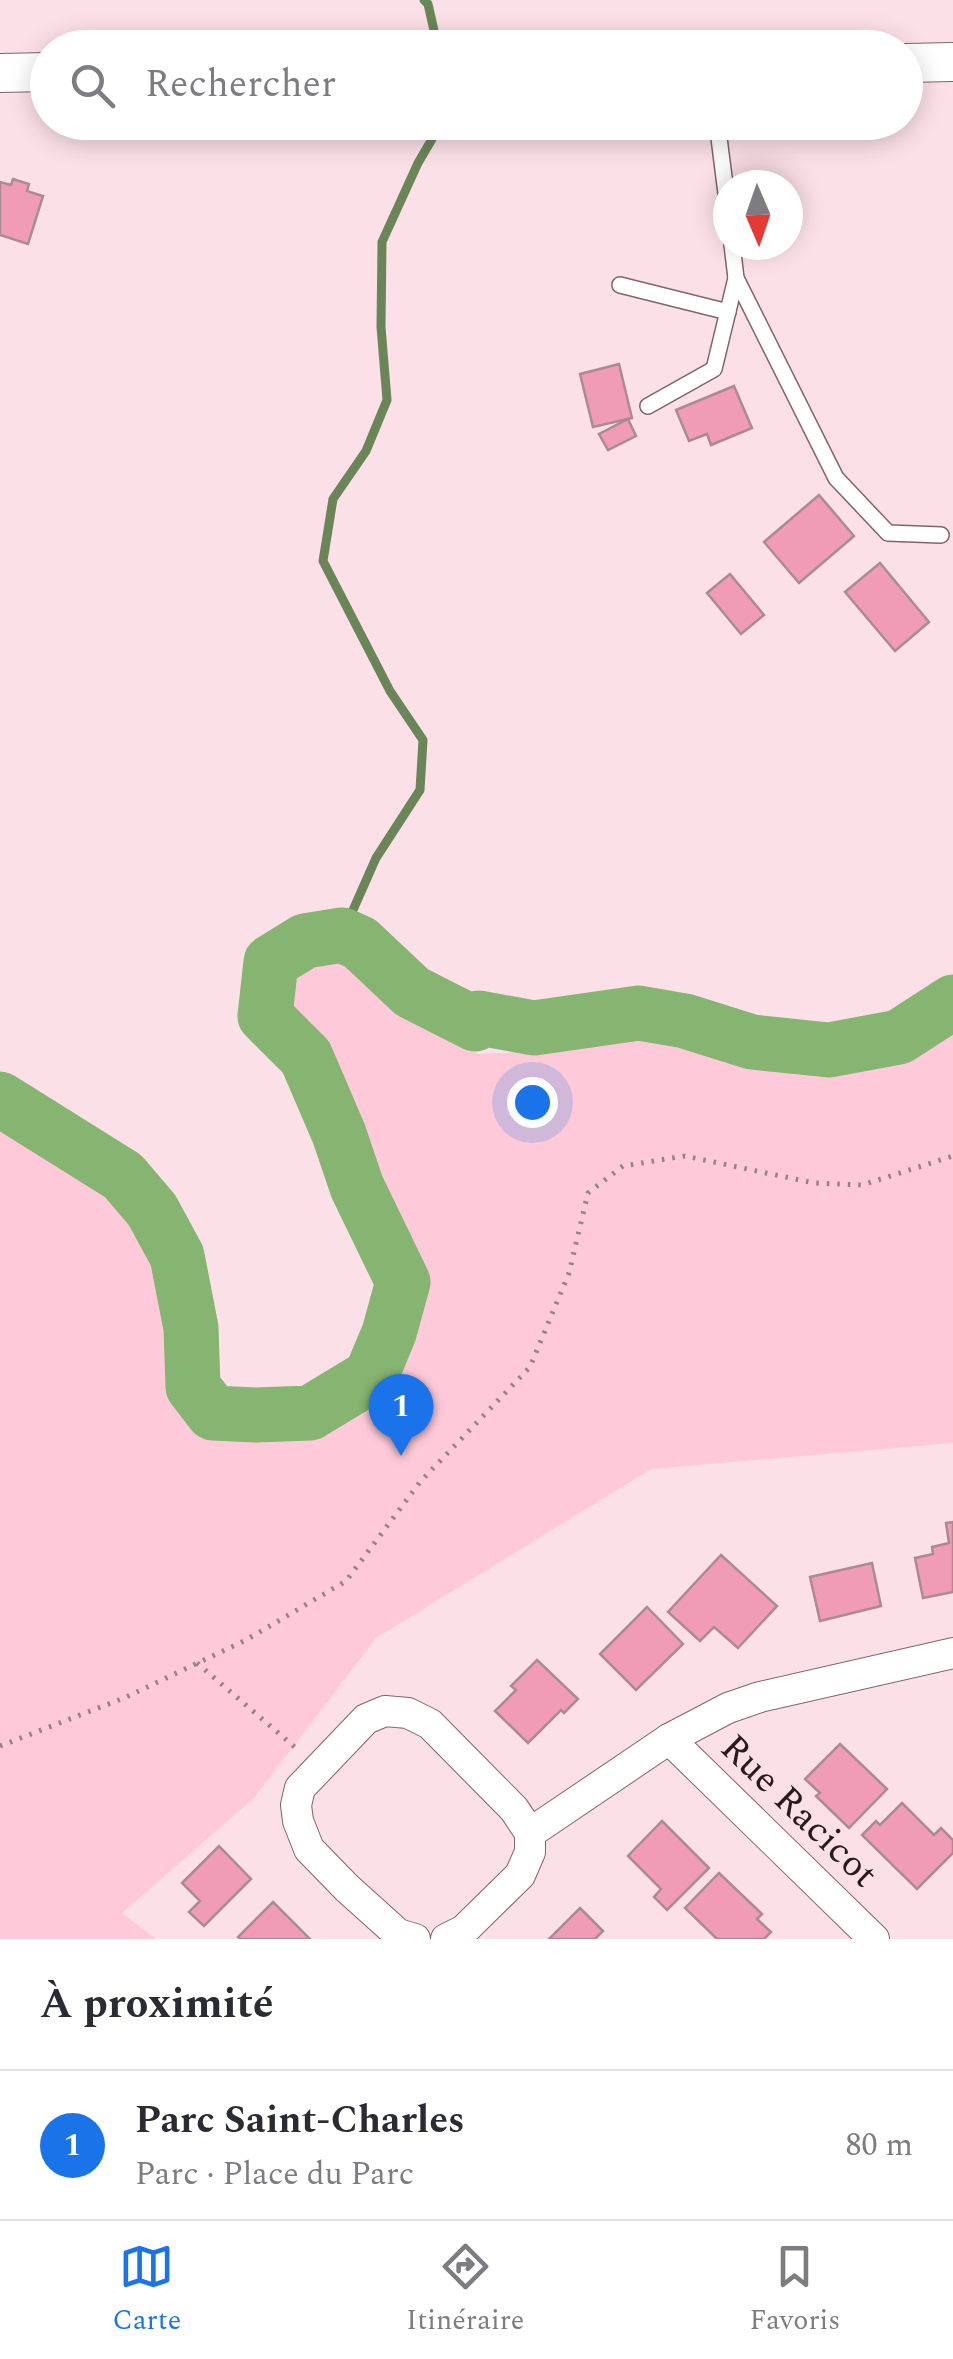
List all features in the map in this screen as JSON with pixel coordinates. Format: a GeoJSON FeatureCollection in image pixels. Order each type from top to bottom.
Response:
{"type":"FeatureCollection","features":[{"type":"Feature","properties":{"kind":"street"},"geometry":{"type":"LineString","coordinates":[[923,62],[953,62]]}},
{"type":"Feature","properties":{"kind":"street"},"geometry":{"type":"LineString","coordinates":[[0,73],[30,72]]}},
{"type":"Feature","properties":{"kind":"street"},"geometry":{"type":"LineString","coordinates":[[530,1833],[669,1738],[728,1708],[760,1697],[953,1653]]}},
{"type":"Feature","properties":{"kind":"street"},"geometry":{"type":"LineString","coordinates":[[415,1939],[398,1934],[346,1888],[309,1849],[298,1821],[300,1788],[366,1719],[385,1711],[408,1713],[430,1724],[514,1809],[530,1833],[530,1852],[520,1875],[464,1930],[446,1939]]}},
{"type":"Feature","properties":{"kind":"street","name":"Rue Racicot"},"geometry":{"type":"LineString","coordinates":[[669,1738],[874,1939]]}},
{"type":"Feature","properties":{"kind":"lane"},"geometry":{"type":"LineString","coordinates":[[720,140],[723,170]]}},
{"type":"Feature","properties":{"kind":"lane"},"geometry":{"type":"LineString","coordinates":[[734,260],[736,278],[836,478],[888,533],[942,535]]}},
{"type":"Feature","properties":{"kind":"lane"},"geometry":{"type":"LineString","coordinates":[[648,406],[714,370],[736,278]]}},
{"type":"Feature","properties":{"kind":"lane"},"geometry":{"type":"LineString","coordinates":[[620,285],[728,312]]}},
{"type":"Feature","properties":{"kind":"path"},"geometry":{"type":"LineString","coordinates":[[0,1746],[124,1698],[246,1640],[346,1580],[420,1482],[530,1366],[569,1273],[588,1193],[623,1166],[685,1156],[814,1183],[862,1185],[953,1156]]}},
{"type":"Feature","properties":{"kind":"path"},"geometry":{"type":"LineString","coordinates":[[196,1663],[318,1767]]}},
{"type":"Feature","properties":{"kind":"shaded area"},"geometry":{"type":"Polygon","coordinates":[[[332,950],[349,957],[379,992],[423,1026],[479,1054],[632,1038],[814,1069],[870,1062],[928,1043],[953,1030],[953,1443],[651,1469],[376,1638],[254,1798],[122,1913],[156,1939],[0,1939],[0,1099],[123,1176],[152,1210],[177,1256],[191,1328],[193,1387],[213,1413],[310,1413],[371,1376],[389,1333],[403,1282],[357,1187],[306,1057],[265,1016],[284,969],[308,956],[332,950]]]}},
{"type":"Feature","properties":{"kind":"building"},"geometry":{"type":"Polygon","coordinates":[[[13,179],[29,184],[27,191],[43,196],[28,244],[0,235],[0,182],[11,185],[13,179]]]}},
{"type":"Feature","properties":{"kind":"building"},"geometry":{"type":"Polygon","coordinates":[[[619,364],[632,418],[593,427],[580,374],[619,364]]]}},
{"type":"Feature","properties":{"kind":"building"},"geometry":{"type":"Polygon","coordinates":[[[734,386],[752,428],[711,445],[707,434],[689,441],[676,410],[734,386]]]}},
{"type":"Feature","properties":{"kind":"building"},"geometry":{"type":"Polygon","coordinates":[[[628,419],[636,436],[608,450],[599,434],[628,419]]]}},
{"type":"Feature","properties":{"kind":"building"},"geometry":{"type":"Polygon","coordinates":[[[819,495],[854,536],[799,583],[764,542],[819,495]]]}},
{"type":"Feature","properties":{"kind":"building"},"geometry":{"type":"Polygon","coordinates":[[[880,563],[929,622],[895,651],[845,592],[880,563]]]}},
{"type":"Feature","properties":{"kind":"building"},"geometry":{"type":"Polygon","coordinates":[[[730,574],[764,615],[741,634],[707,593],[730,574]]]}},
{"type":"Feature","properties":{"kind":"building"},"geometry":{"type":"Polygon","coordinates":[[[953,1522],[953,1592],[923,1598],[915,1558],[933,1554],[932,1547],[949,1543],[946,1523],[953,1522]]]}},
{"type":"Feature","properties":{"kind":"building"},"geometry":{"type":"Polygon","coordinates":[[[721,1555],[777,1606],[738,1648],[714,1627],[700,1641],[668,1612],[721,1555]]]}},
{"type":"Feature","properties":{"kind":"building"},"geometry":{"type":"Polygon","coordinates":[[[872,1563],[881,1606],[820,1621],[810,1577],[872,1563]]]}},
{"type":"Feature","properties":{"kind":"building"},"geometry":{"type":"Polygon","coordinates":[[[647,1607],[683,1644],[636,1690],[600,1654],[647,1607]]]}},
{"type":"Feature","properties":{"kind":"building"},"geometry":{"type":"Polygon","coordinates":[[[537,1660],[578,1699],[528,1743],[495,1711],[516,1690],[511,1686],[537,1660]]]}},
{"type":"Feature","properties":{"kind":"building"},"geometry":{"type":"Polygon","coordinates":[[[840,1744],[887,1789],[849,1828],[816,1796],[820,1793],[805,1779],[840,1744]]]}},
{"type":"Feature","properties":{"kind":"building"},"geometry":{"type":"Polygon","coordinates":[[[902,1803],[934,1835],[941,1828],[953,1840],[953,1853],[917,1889],[862,1835],[876,1821],[880,1825],[902,1803]]]}},
{"type":"Feature","properties":{"kind":"building"},"geometry":{"type":"Polygon","coordinates":[[[662,1821],[709,1868],[667,1910],[654,1897],[661,1889],[628,1856],[662,1821]]]}},
{"type":"Feature","properties":{"kind":"building"},"geometry":{"type":"Polygon","coordinates":[[[219,1846],[251,1879],[204,1926],[189,1912],[200,1901],[182,1883],[219,1846]]]}},
{"type":"Feature","properties":{"kind":"building"},"geometry":{"type":"Polygon","coordinates":[[[719,1873],[762,1914],[757,1919],[771,1932],[764,1939],[717,1939],[685,1908],[719,1873]]]}},
{"type":"Feature","properties":{"kind":"building"},"geometry":{"type":"Polygon","coordinates":[[[273,1902],[310,1939],[238,1937],[273,1902]]]}},
{"type":"Feature","properties":{"kind":"building"},"geometry":{"type":"Polygon","coordinates":[[[580,1908],[603,1931],[595,1939],[549,1939],[580,1908]]]}},
{"type":"Feature","properties":{"kind":"waterway"},"geometry":{"type":"LineString","coordinates":[[424,0],[434,30]]}},
{"type":"Feature","properties":{"kind":"waterway"},"geometry":{"type":"LineString","coordinates":[[342,935],[376,858],[420,790],[423,740],[390,691],[323,561],[333,499],[366,451],[387,400],[381,327],[382,242],[431,140]]}},
{"type":"Feature","properties":{"kind":"waterway"},"geometry":{"type":"LineString","coordinates":[[0,1099],[123,1176],[152,1210],[177,1256],[191,1328],[193,1387],[213,1413],[310,1413],[371,1376],[389,1333],[403,1282],[357,1187],[306,1057],[265,1016],[271,962],[305,941],[342,935],[360,943],[412,992],[475,1024],[479,1018],[534,1028],[639,1013],[685,1021],[752,1042],[829,1050],[899,1037],[953,1002]]}},
{"type":"Feature","properties":{"kind":"place","name":"Parc Saint-Charles"},"geometry":{"type":"Point","coordinates":[401,1456]}}]}
